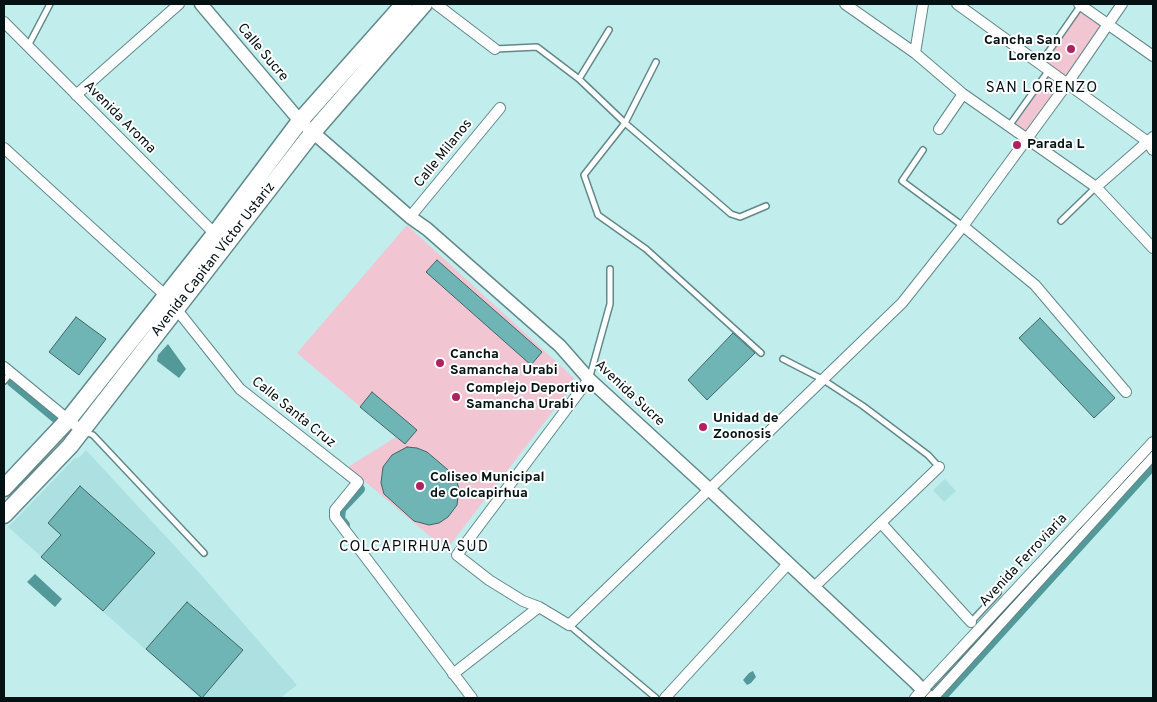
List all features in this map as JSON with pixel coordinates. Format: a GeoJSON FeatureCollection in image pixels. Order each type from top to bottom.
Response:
{"type":"FeatureCollection","features":[{"type":"Feature","properties":{"kind":"main road","name":"Avenida Capitan Víctor Ustariz"},"geometry":{"type":"LineString","coordinates":[[4,515],[82,431],[172,302],[214,234],[300,121],[404,4]]}},
{"type":"Feature","properties":{"kind":"main road","name":"Avenida Capitan Víctor Ustariz"},"geometry":{"type":"LineString","coordinates":[[4,488],[68,420],[172,302],[313,132],[424,4]]}},
{"type":"Feature","properties":{"kind":"street"},"geometry":{"type":"LineString","coordinates":[[76,95],[179,4]]}},
{"type":"Feature","properties":{"kind":"street","name":"Calle Sucre"},"geometry":{"type":"LineString","coordinates":[[201,4],[300,121]]}},
{"type":"Feature","properties":{"kind":"street"},"geometry":{"type":"LineString","coordinates":[[436,4],[495,49]]}},
{"type":"Feature","properties":{"kind":"street"},"geometry":{"type":"LineString","coordinates":[[845,4],[915,53],[964,94],[1096,187],[1153,248]]}},
{"type":"Feature","properties":{"kind":"street"},"geometry":{"type":"LineString","coordinates":[[915,53],[923,4]]}},
{"type":"Feature","properties":{"kind":"street"},"geometry":{"type":"LineString","coordinates":[[957,4],[1151,143],[1096,187]]}},
{"type":"Feature","properties":{"kind":"street"},"geometry":{"type":"LineString","coordinates":[[1080,4],[1153,56]]}},
{"type":"Feature","properties":{"kind":"street"},"geometry":{"type":"LineString","coordinates":[[589,379],[458,555],[489,580],[568,625],[902,303],[963,226],[1067,84],[1122,4]]}},
{"type":"Feature","properties":{"kind":"street","name":"Avenida Aroma"},"geometry":{"type":"LineString","coordinates":[[4,22],[214,234]]}},
{"type":"Feature","properties":{"kind":"street"},"geometry":{"type":"LineString","coordinates":[[939,128],[964,94]]}},
{"type":"Feature","properties":{"kind":"street","name":"Calle Milanos"},"geometry":{"type":"LineString","coordinates":[[410,217],[500,108]]}},
{"type":"Feature","properties":{"kind":"street","name":"Avenida Sucre"},"geometry":{"type":"LineString","coordinates":[[300,121],[560,346],[589,379],[710,490],[925,696]]}},
{"type":"Feature","properties":{"kind":"street","name":"Calle Santa Cruz"},"geometry":{"type":"LineString","coordinates":[[4,148],[172,302],[240,389],[358,482],[335,510],[335,517],[472,698]]}},
{"type":"Feature","properties":{"kind":"street"},"geometry":{"type":"LineString","coordinates":[[963,226],[1035,285],[1126,392]]}},
{"type":"Feature","properties":{"kind":"street"},"geometry":{"type":"LineString","coordinates":[[6,373],[82,431]]}},
{"type":"Feature","properties":{"kind":"street","name":"Avenida Ferroviaria"},"geometry":{"type":"LineString","coordinates":[[925,696],[1153,442]]}},
{"type":"Feature","properties":{"kind":"street","name":"Avenida Ferroviaria"},"geometry":{"type":"LineString","coordinates":[[925,696],[1153,455]]}},
{"type":"Feature","properties":{"kind":"street"},"geometry":{"type":"LineString","coordinates":[[813,588],[939,467]]}},
{"type":"Feature","properties":{"kind":"street"},"geometry":{"type":"LineString","coordinates":[[881,523],[971,622]]}},
{"type":"Feature","properties":{"kind":"street"},"geometry":{"type":"LineString","coordinates":[[666,698],[788,564]]}},
{"type":"Feature","properties":{"kind":"street"},"geometry":{"type":"LineString","coordinates":[[453,674],[539,607]]}},
{"type":"Feature","properties":{"kind":"lane"},"geometry":{"type":"LineString","coordinates":[[28,46],[50,4]]}},
{"type":"Feature","properties":{"kind":"lane"},"geometry":{"type":"LineString","coordinates":[[1009,126],[1080,4]]}},
{"type":"Feature","properties":{"kind":"lane"},"geometry":{"type":"LineString","coordinates":[[579,79],[609,30]]}},
{"type":"Feature","properties":{"kind":"lane"},"geometry":{"type":"LineString","coordinates":[[495,49],[537,47],[579,79],[625,123],[730,214],[740,217],[766,206]]}},
{"type":"Feature","properties":{"kind":"lane"},"geometry":{"type":"LineString","coordinates":[[656,62],[625,123],[584,175],[598,214],[646,249],[761,353]]}},
{"type":"Feature","properties":{"kind":"lane"},"geometry":{"type":"LineString","coordinates":[[923,150],[902,181],[963,226]]}},
{"type":"Feature","properties":{"kind":"lane"},"geometry":{"type":"LineString","coordinates":[[1061,221],[1096,187]]}},
{"type":"Feature","properties":{"kind":"lane"},"geometry":{"type":"LineString","coordinates":[[589,379],[610,304],[610,270]]}},
{"type":"Feature","properties":{"kind":"lane"},"geometry":{"type":"LineString","coordinates":[[782,359],[822,379],[863,406],[928,455],[939,467]]}},
{"type":"Feature","properties":{"kind":"lane"},"geometry":{"type":"LineString","coordinates":[[82,431],[93,435],[204,553]]}},
{"type":"Feature","properties":{"kind":"lane"},"geometry":{"type":"LineString","coordinates":[[971,622],[998,593]]}},
{"type":"Feature","properties":{"kind":"lane"},"geometry":{"type":"LineString","coordinates":[[568,625],[656,698]]}},
{"type":"Feature","properties":{"kind":"shaded area"},"geometry":{"type":"Polygon","coordinates":[[[1080,9],[1104,26],[1067,78],[1043,61],[1080,9]]]}},
{"type":"Feature","properties":{"kind":"shaded area"},"geometry":{"type":"Polygon","coordinates":[[[1048,74],[1061,84],[1025,135],[1011,125],[1048,74]]]}},
{"type":"Feature","properties":{"kind":"shaded area","name":"Complejo Deportivo Samancha Urabi"},"geometry":{"type":"Polygon","coordinates":[[[407,225],[574,378],[571,388],[446,550],[348,467],[396,437],[297,353],[407,225]]]}},
{"type":"Feature","properties":{"kind":"shaded area"},"geometry":{"type":"Polygon","coordinates":[[[168,344],[186,369],[179,378],[157,361],[158,355],[168,344]]]}},
{"type":"Feature","properties":{"kind":"shaded area"},"geometry":{"type":"Polygon","coordinates":[[[86,450],[195,568],[297,685],[280,698],[200,698],[8,527],[74,459],[80,457],[86,450]]]}},
{"type":"Feature","properties":{"kind":"shaded area"},"geometry":{"type":"Polygon","coordinates":[[[945,479],[956,491],[944,502],[933,490],[945,479]]]}},
{"type":"Feature","properties":{"kind":"shaded area"},"geometry":{"type":"Polygon","coordinates":[[[35,574],[62,599],[55,607],[27,582],[35,574]]]}},
{"type":"Feature","properties":{"kind":"shaded area"},"geometry":{"type":"Polygon","coordinates":[[[753,671],[756,677],[747,685],[743,680],[753,671]]]}},
{"type":"Feature","properties":{"kind":"building"},"geometry":{"type":"Polygon","coordinates":[[[437,260],[542,352],[531,365],[426,272],[437,260]]]}},
{"type":"Feature","properties":{"kind":"building"},"geometry":{"type":"Polygon","coordinates":[[[76,317],[106,339],[79,375],[49,352],[76,317]]]}},
{"type":"Feature","properties":{"kind":"building"},"geometry":{"type":"Polygon","coordinates":[[[1040,318],[1115,398],[1094,418],[1019,338],[1040,318]]]}},
{"type":"Feature","properties":{"kind":"building"},"geometry":{"type":"Polygon","coordinates":[[[733,333],[755,353],[707,400],[688,380],[733,333]]]}},
{"type":"Feature","properties":{"kind":"building"},"geometry":{"type":"Polygon","coordinates":[[[372,392],[417,430],[405,444],[360,407],[372,392]]]}},
{"type":"Feature","properties":{"kind":"building","name":"Coliseo Municipal de Colcapirhua"},"geometry":{"type":"Polygon","coordinates":[[[407,447],[427,452],[454,475],[456,479],[459,489],[457,505],[448,517],[439,523],[429,525],[414,521],[384,494],[381,483],[383,467],[392,455],[407,447]]]}},
{"type":"Feature","properties":{"kind":"building"},"geometry":{"type":"Polygon","coordinates":[[[80,486],[155,553],[103,611],[41,557],[61,535],[48,523],[80,486]]]}},
{"type":"Feature","properties":{"kind":"building"},"geometry":{"type":"Polygon","coordinates":[[[187,602],[243,650],[202,698],[146,649],[187,602]]]}},
{"type":"Feature","properties":{"kind":"waterway"},"geometry":{"type":"LineString","coordinates":[[12,382],[58,420]]}},
{"type":"Feature","properties":{"kind":"waterway"},"geometry":{"type":"LineString","coordinates":[[941,698],[1153,465]]}},
{"type":"Feature","properties":{"kind":"waterway"},"geometry":{"type":"LineString","coordinates":[[345,525],[340,519],[341,509],[360,489]]}},
{"type":"Feature","properties":{"kind":"tram line"},"geometry":{"type":"LineString","coordinates":[[924,698],[1153,450]]}},
{"type":"Feature","properties":{"kind":"place","name":"Cancha San Lorenzo"},"geometry":{"type":"Point","coordinates":[1071,49]}},
{"type":"Feature","properties":{"kind":"place","name":"Parada L"},"geometry":{"type":"Point","coordinates":[1017,145]}},
{"type":"Feature","properties":{"kind":"place","name":"Cancha Samancha Urabi"},"geometry":{"type":"Point","coordinates":[440,363]}},
{"type":"Feature","properties":{"kind":"place","name":"Complejo Deportivo Samancha Urabi"},"geometry":{"type":"Point","coordinates":[456,397]}},
{"type":"Feature","properties":{"kind":"place","name":"Unidad de Zoonosis"},"geometry":{"type":"Point","coordinates":[703,427]}},
{"type":"Feature","properties":{"kind":"place","name":"Coliseo Municipal de Colcapirhua"},"geometry":{"type":"Point","coordinates":[420,486]}},
{"type":"Feature","properties":{"kind":"district","name":"SAN LORENZO"},"geometry":{"type":"Point","coordinates":[1042,89]}},
{"type":"Feature","properties":{"kind":"district","name":"COLCAPIRHUA SUD"},"geometry":{"type":"Point","coordinates":[414,548]}}]}
